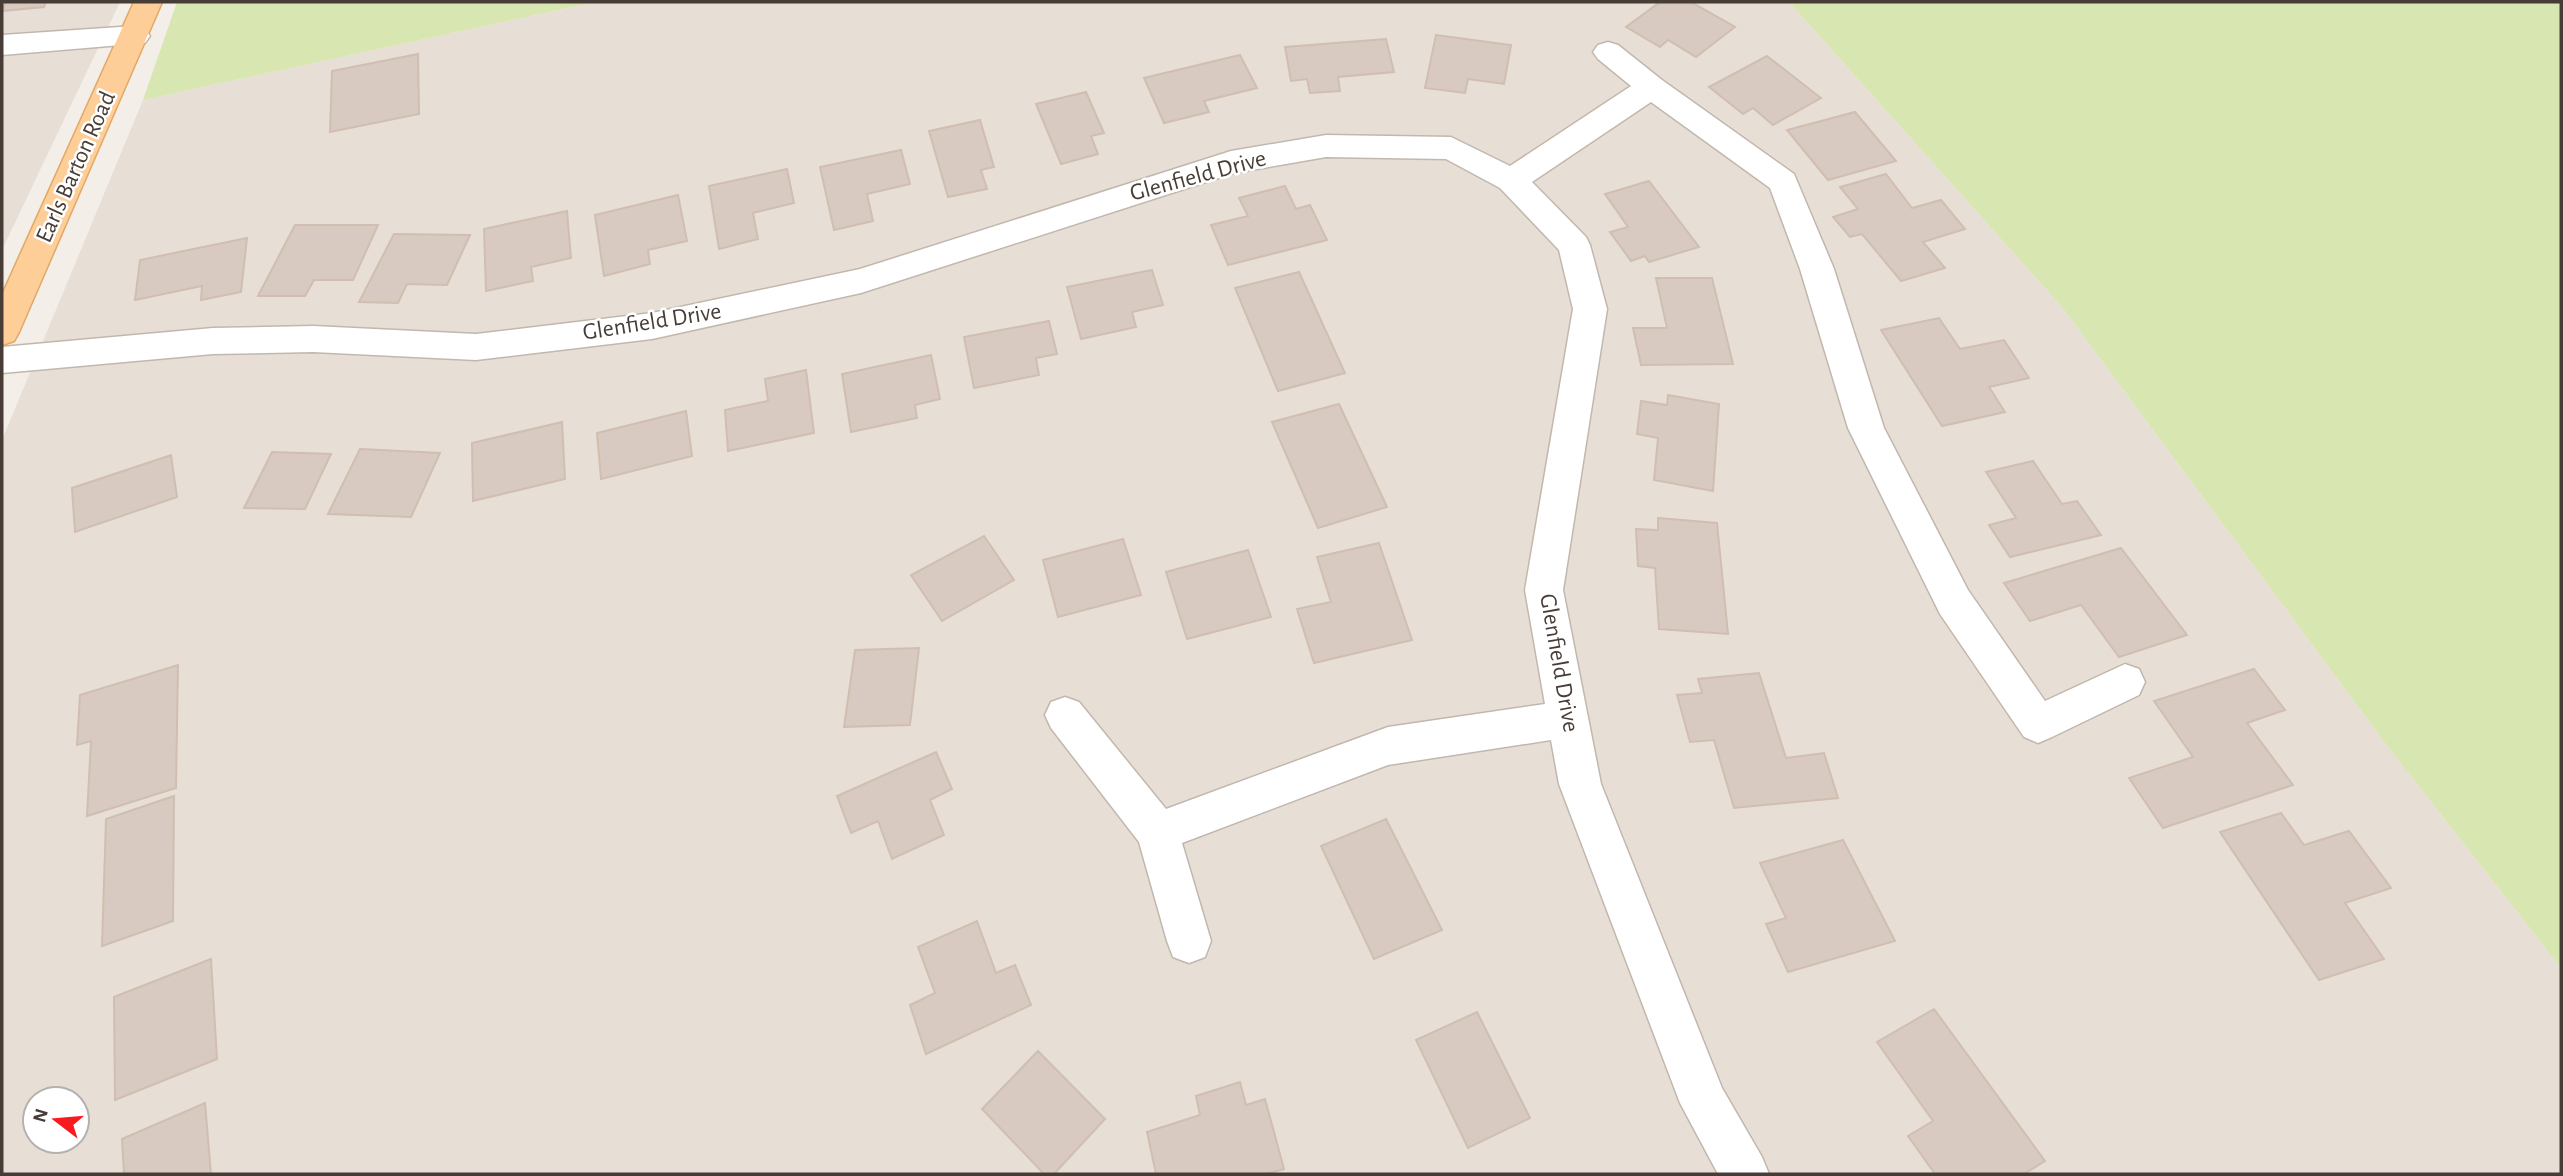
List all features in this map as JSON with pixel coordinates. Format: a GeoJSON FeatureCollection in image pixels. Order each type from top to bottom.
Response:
{"type":"FeatureCollection","features":[{"type":"Feature","properties":{"kind":"main road","name":"Earls Barton Road"},"geometry":{"type":"LineString","coordinates":[[2,332],[148,2]]}},
{"type":"Feature","properties":{"kind":"street"},"geometry":{"type":"LineString","coordinates":[[2,45],[135,36]]}},
{"type":"Feature","properties":{"kind":"street"},"geometry":{"type":"LineString","coordinates":[[1608,52],[1651,87],[1783,182],[1817,269],[1866,428],[1954,602],[2038,724],[2125,682]]}},
{"type":"Feature","properties":{"kind":"street"},"geometry":{"type":"LineString","coordinates":[[1511,180],[1651,87]]}},
{"type":"Feature","properties":{"kind":"street","name":"Glenfield Drive"},"geometry":{"type":"LineString","coordinates":[[2,360],[213,341],[313,339],[476,347],[652,326],[861,281],[1231,162],[1326,146],[1451,148],[1511,180],[1574,245],[1590,309],[1544,590],[1580,784],[1699,1090],[1745,1174]]}},
{"type":"Feature","properties":{"kind":"street"},"geometry":{"type":"LineString","coordinates":[[1065,715],[1158,832],[1189,941]]}},
{"type":"Feature","properties":{"kind":"street"},"geometry":{"type":"LineString","coordinates":[[1158,832],[1388,746],[1568,719]]}},
{"type":"Feature","properties":{"kind":"shaded area"},"geometry":{"type":"Polygon","coordinates":[[[2,2],[120,2],[2,250],[2,2]]]}},
{"type":"Feature","properties":{"kind":"shaded area"},"geometry":{"type":"Polygon","coordinates":[[[596,2],[1789,2],[2062,307],[2385,743],[2561,968],[2561,1174],[2,1174],[2,440],[143,100],[596,2]]]}},
{"type":"Feature","properties":{"kind":"green space"},"geometry":{"type":"Polygon","coordinates":[[[177,2],[596,2],[143,100],[177,2]]]}},
{"type":"Feature","properties":{"kind":"green space"},"geometry":{"type":"Polygon","coordinates":[[[1789,2],[2561,2],[2561,968],[2385,743],[2062,307],[1789,2]]]}},
{"type":"Feature","properties":{"kind":"building"},"geometry":{"type":"Polygon","coordinates":[[[6,2],[46,2],[44,7],[2,11],[6,2]]]}},
{"type":"Feature","properties":{"kind":"building"},"geometry":{"type":"Polygon","coordinates":[[[1660,2],[1691,2],[1735,27],[1696,57],[1668,40],[1660,47],[1626,27],[1660,2]]]}},
{"type":"Feature","properties":{"kind":"building"},"geometry":{"type":"Polygon","coordinates":[[[1436,35],[1511,45],[1504,84],[1468,79],[1465,93],[1425,88],[1436,35]]]}},
{"type":"Feature","properties":{"kind":"building"},"geometry":{"type":"Polygon","coordinates":[[[1386,39],[1394,72],[1338,77],[1340,91],[1310,93],[1307,79],[1291,81],[1285,47],[1386,39]]]}},
{"type":"Feature","properties":{"kind":"building"},"geometry":{"type":"Polygon","coordinates":[[[418,54],[419,114],[330,132],[332,71],[418,54]]]}},
{"type":"Feature","properties":{"kind":"building"},"geometry":{"type":"Polygon","coordinates":[[[1240,55],[1257,88],[1204,101],[1209,112],[1164,123],[1144,78],[1240,55]]]}},
{"type":"Feature","properties":{"kind":"building"},"geometry":{"type":"Polygon","coordinates":[[[1767,56],[1821,98],[1773,125],[1753,108],[1743,114],[1709,87],[1767,56]]]}},
{"type":"Feature","properties":{"kind":"building"},"geometry":{"type":"Polygon","coordinates":[[[1086,92],[1104,133],[1091,136],[1098,154],[1061,164],[1036,104],[1086,92]]]}},
{"type":"Feature","properties":{"kind":"building"},"geometry":{"type":"Polygon","coordinates":[[[1855,112],[1896,161],[1828,180],[1787,130],[1855,112]]]}},
{"type":"Feature","properties":{"kind":"building"},"geometry":{"type":"Polygon","coordinates":[[[980,120],[994,167],[981,170],[987,189],[948,197],[929,131],[980,120]]]}},
{"type":"Feature","properties":{"kind":"building"},"geometry":{"type":"Polygon","coordinates":[[[901,150],[910,184],[867,194],[873,221],[834,230],[820,167],[901,150]]]}},
{"type":"Feature","properties":{"kind":"building"},"geometry":{"type":"Polygon","coordinates":[[[787,169],[794,203],[753,213],[758,239],[719,249],[709,186],[787,169]]]}},
{"type":"Feature","properties":{"kind":"building"},"geometry":{"type":"Polygon","coordinates":[[[1886,174],[1912,208],[1941,200],[1965,229],[1923,242],[1945,268],[1901,281],[1862,234],[1850,237],[1833,217],[1858,209],[1840,187],[1886,174]]]}},
{"type":"Feature","properties":{"kind":"building"},"geometry":{"type":"Polygon","coordinates":[[[1649,181],[1699,247],[1649,262],[1645,256],[1631,261],[1610,232],[1628,227],[1605,194],[1649,181]]]}},
{"type":"Feature","properties":{"kind":"building"},"geometry":{"type":"Polygon","coordinates":[[[1285,186],[1296,209],[1310,205],[1327,240],[1228,265],[1211,225],[1248,216],[1239,198],[1285,186]]]}},
{"type":"Feature","properties":{"kind":"building"},"geometry":{"type":"Polygon","coordinates":[[[678,195],[687,241],[648,250],[650,264],[604,276],[595,215],[678,195]]]}},
{"type":"Feature","properties":{"kind":"building"},"geometry":{"type":"Polygon","coordinates":[[[567,211],[571,258],[531,267],[533,281],[486,291],[484,229],[567,211]]]}},
{"type":"Feature","properties":{"kind":"building"},"geometry":{"type":"Polygon","coordinates":[[[295,225],[378,225],[353,280],[314,280],[305,296],[258,296],[295,225]]]}},
{"type":"Feature","properties":{"kind":"building"},"geometry":{"type":"Polygon","coordinates":[[[394,234],[470,235],[447,285],[407,284],[398,303],[359,302],[394,234]]]}},
{"type":"Feature","properties":{"kind":"building"},"geometry":{"type":"Polygon","coordinates":[[[247,238],[241,292],[201,300],[202,286],[135,300],[140,260],[247,238]]]}},
{"type":"Feature","properties":{"kind":"building"},"geometry":{"type":"Polygon","coordinates":[[[1152,270],[1163,305],[1132,312],[1136,327],[1081,339],[1067,287],[1152,270]]]}},
{"type":"Feature","properties":{"kind":"building"},"geometry":{"type":"Polygon","coordinates":[[[1299,272],[1345,373],[1278,391],[1235,288],[1299,272]]]}},
{"type":"Feature","properties":{"kind":"building"},"geometry":{"type":"Polygon","coordinates":[[[1656,278],[1712,278],[1733,364],[1641,365],[1633,328],[1667,328],[1656,278]]]}},
{"type":"Feature","properties":{"kind":"building"},"geometry":{"type":"Polygon","coordinates":[[[1939,318],[1960,349],[2004,340],[2029,378],[1989,387],[2005,412],[1942,426],[1881,330],[1939,318]]]}},
{"type":"Feature","properties":{"kind":"building"},"geometry":{"type":"Polygon","coordinates":[[[1049,321],[1057,354],[1036,358],[1039,375],[974,388],[964,337],[1049,321]]]}},
{"type":"Feature","properties":{"kind":"building"},"geometry":{"type":"Polygon","coordinates":[[[931,355],[940,399],[915,405],[917,418],[851,432],[842,374],[931,355]]]}},
{"type":"Feature","properties":{"kind":"building"},"geometry":{"type":"Polygon","coordinates":[[[806,370],[814,433],[728,451],[725,410],[768,401],[765,379],[806,370]]]}},
{"type":"Feature","properties":{"kind":"building"},"geometry":{"type":"Polygon","coordinates":[[[1668,395],[1719,404],[1713,491],[1654,480],[1658,438],[1637,434],[1641,401],[1667,405],[1668,395]]]}},
{"type":"Feature","properties":{"kind":"building"},"geometry":{"type":"Polygon","coordinates":[[[1339,404],[1387,507],[1318,528],[1272,422],[1339,404]]]}},
{"type":"Feature","properties":{"kind":"building"},"geometry":{"type":"Polygon","coordinates":[[[686,411],[692,456],[601,479],[597,433],[686,411]]]}},
{"type":"Feature","properties":{"kind":"building"},"geometry":{"type":"Polygon","coordinates":[[[562,422],[565,479],[473,501],[472,443],[562,422]]]}},
{"type":"Feature","properties":{"kind":"building"},"geometry":{"type":"Polygon","coordinates":[[[360,449],[440,453],[411,517],[328,514],[360,449]]]}},
{"type":"Feature","properties":{"kind":"building"},"geometry":{"type":"Polygon","coordinates":[[[272,452],[331,454],[305,509],[244,508],[272,452]]]}},
{"type":"Feature","properties":{"kind":"building"},"geometry":{"type":"Polygon","coordinates":[[[171,455],[177,497],[75,532],[72,488],[171,455]]]}},
{"type":"Feature","properties":{"kind":"building"},"geometry":{"type":"Polygon","coordinates":[[[2033,461],[2062,504],[2077,501],[2101,535],[2010,557],[1989,525],[2016,518],[1986,472],[2033,461]]]}},
{"type":"Feature","properties":{"kind":"building"},"geometry":{"type":"Polygon","coordinates":[[[1658,518],[1717,523],[1728,634],[1659,629],[1655,568],[1638,566],[1636,529],[1658,530],[1658,518]]]}},
{"type":"Feature","properties":{"kind":"building"},"geometry":{"type":"Polygon","coordinates":[[[984,536],[1014,580],[942,621],[911,575],[984,536]]]}},
{"type":"Feature","properties":{"kind":"building"},"geometry":{"type":"Polygon","coordinates":[[[1123,539],[1141,595],[1058,617],[1043,560],[1123,539]]]}},
{"type":"Feature","properties":{"kind":"building"},"geometry":{"type":"Polygon","coordinates":[[[1379,543],[1412,640],[1314,663],[1297,609],[1331,602],[1317,557],[1379,543]]]}},
{"type":"Feature","properties":{"kind":"building"},"geometry":{"type":"Polygon","coordinates":[[[2121,548],[2187,635],[2119,657],[2081,605],[2030,621],[2004,583],[2121,548]]]}},
{"type":"Feature","properties":{"kind":"building"},"geometry":{"type":"Polygon","coordinates":[[[1248,550],[1271,617],[1187,639],[1166,572],[1248,550]]]}},
{"type":"Feature","properties":{"kind":"building"},"geometry":{"type":"Polygon","coordinates":[[[919,648],[910,725],[844,727],[855,650],[919,648]]]}},
{"type":"Feature","properties":{"kind":"building"},"geometry":{"type":"Polygon","coordinates":[[[178,665],[176,788],[87,816],[91,741],[77,745],[80,695],[178,665]]]}},
{"type":"Feature","properties":{"kind":"building"},"geometry":{"type":"Polygon","coordinates":[[[2254,669],[2285,710],[2247,723],[2293,785],[2163,828],[2129,778],[2193,757],[2154,701],[2254,669]]]}},
{"type":"Feature","properties":{"kind":"building"},"geometry":{"type":"Polygon","coordinates":[[[1759,673],[1786,758],[1824,753],[1838,798],[1734,808],[1714,740],[1690,742],[1677,695],[1702,693],[1698,679],[1759,673]]]}},
{"type":"Feature","properties":{"kind":"building"},"geometry":{"type":"Polygon","coordinates":[[[936,752],[952,789],[930,800],[944,835],[892,859],[878,821],[851,833],[837,796],[936,752]]]}},
{"type":"Feature","properties":{"kind":"building"},"geometry":{"type":"Polygon","coordinates":[[[174,796],[173,921],[102,946],[106,819],[174,796]]]}},
{"type":"Feature","properties":{"kind":"building"},"geometry":{"type":"Polygon","coordinates":[[[2281,813],[2304,845],[2349,831],[2391,888],[2345,903],[2384,959],[2319,980],[2220,832],[2281,813]]]}},
{"type":"Feature","properties":{"kind":"building"},"geometry":{"type":"Polygon","coordinates":[[[1386,819],[1442,930],[1374,959],[1321,846],[1386,819]]]}},
{"type":"Feature","properties":{"kind":"building"},"geometry":{"type":"Polygon","coordinates":[[[1843,840],[1895,941],[1788,972],[1766,924],[1786,918],[1760,863],[1843,840]]]}},
{"type":"Feature","properties":{"kind":"building"},"geometry":{"type":"Polygon","coordinates":[[[977,921],[996,973],[1015,965],[1031,1005],[926,1054],[910,1005],[935,993],[918,947],[977,921]]]}},
{"type":"Feature","properties":{"kind":"building"},"geometry":{"type":"Polygon","coordinates":[[[211,959],[217,1059],[115,1100],[114,997],[211,959]]]}},
{"type":"Feature","properties":{"kind":"building"},"geometry":{"type":"Polygon","coordinates":[[[1934,1009],[2045,1161],[2024,1174],[1935,1174],[1908,1136],[1933,1121],[1877,1042],[1934,1009]]]}},
{"type":"Feature","properties":{"kind":"building"},"geometry":{"type":"Polygon","coordinates":[[[1477,1012],[1530,1118],[1468,1148],[1416,1040],[1477,1012]]]}},
{"type":"Feature","properties":{"kind":"building"},"geometry":{"type":"Polygon","coordinates":[[[1038,1051],[1105,1119],[1054,1174],[1044,1174],[982,1109],[1038,1051]]]}},
{"type":"Feature","properties":{"kind":"building"},"geometry":{"type":"Polygon","coordinates":[[[1240,1082],[1246,1105],[1265,1099],[1284,1169],[1266,1174],[1156,1174],[1147,1132],[1200,1115],[1196,1096],[1240,1082]]]}},
{"type":"Feature","properties":{"kind":"building"},"geometry":{"type":"Polygon","coordinates":[[[205,1103],[211,1174],[124,1174],[122,1139],[205,1103]]]}}]}
